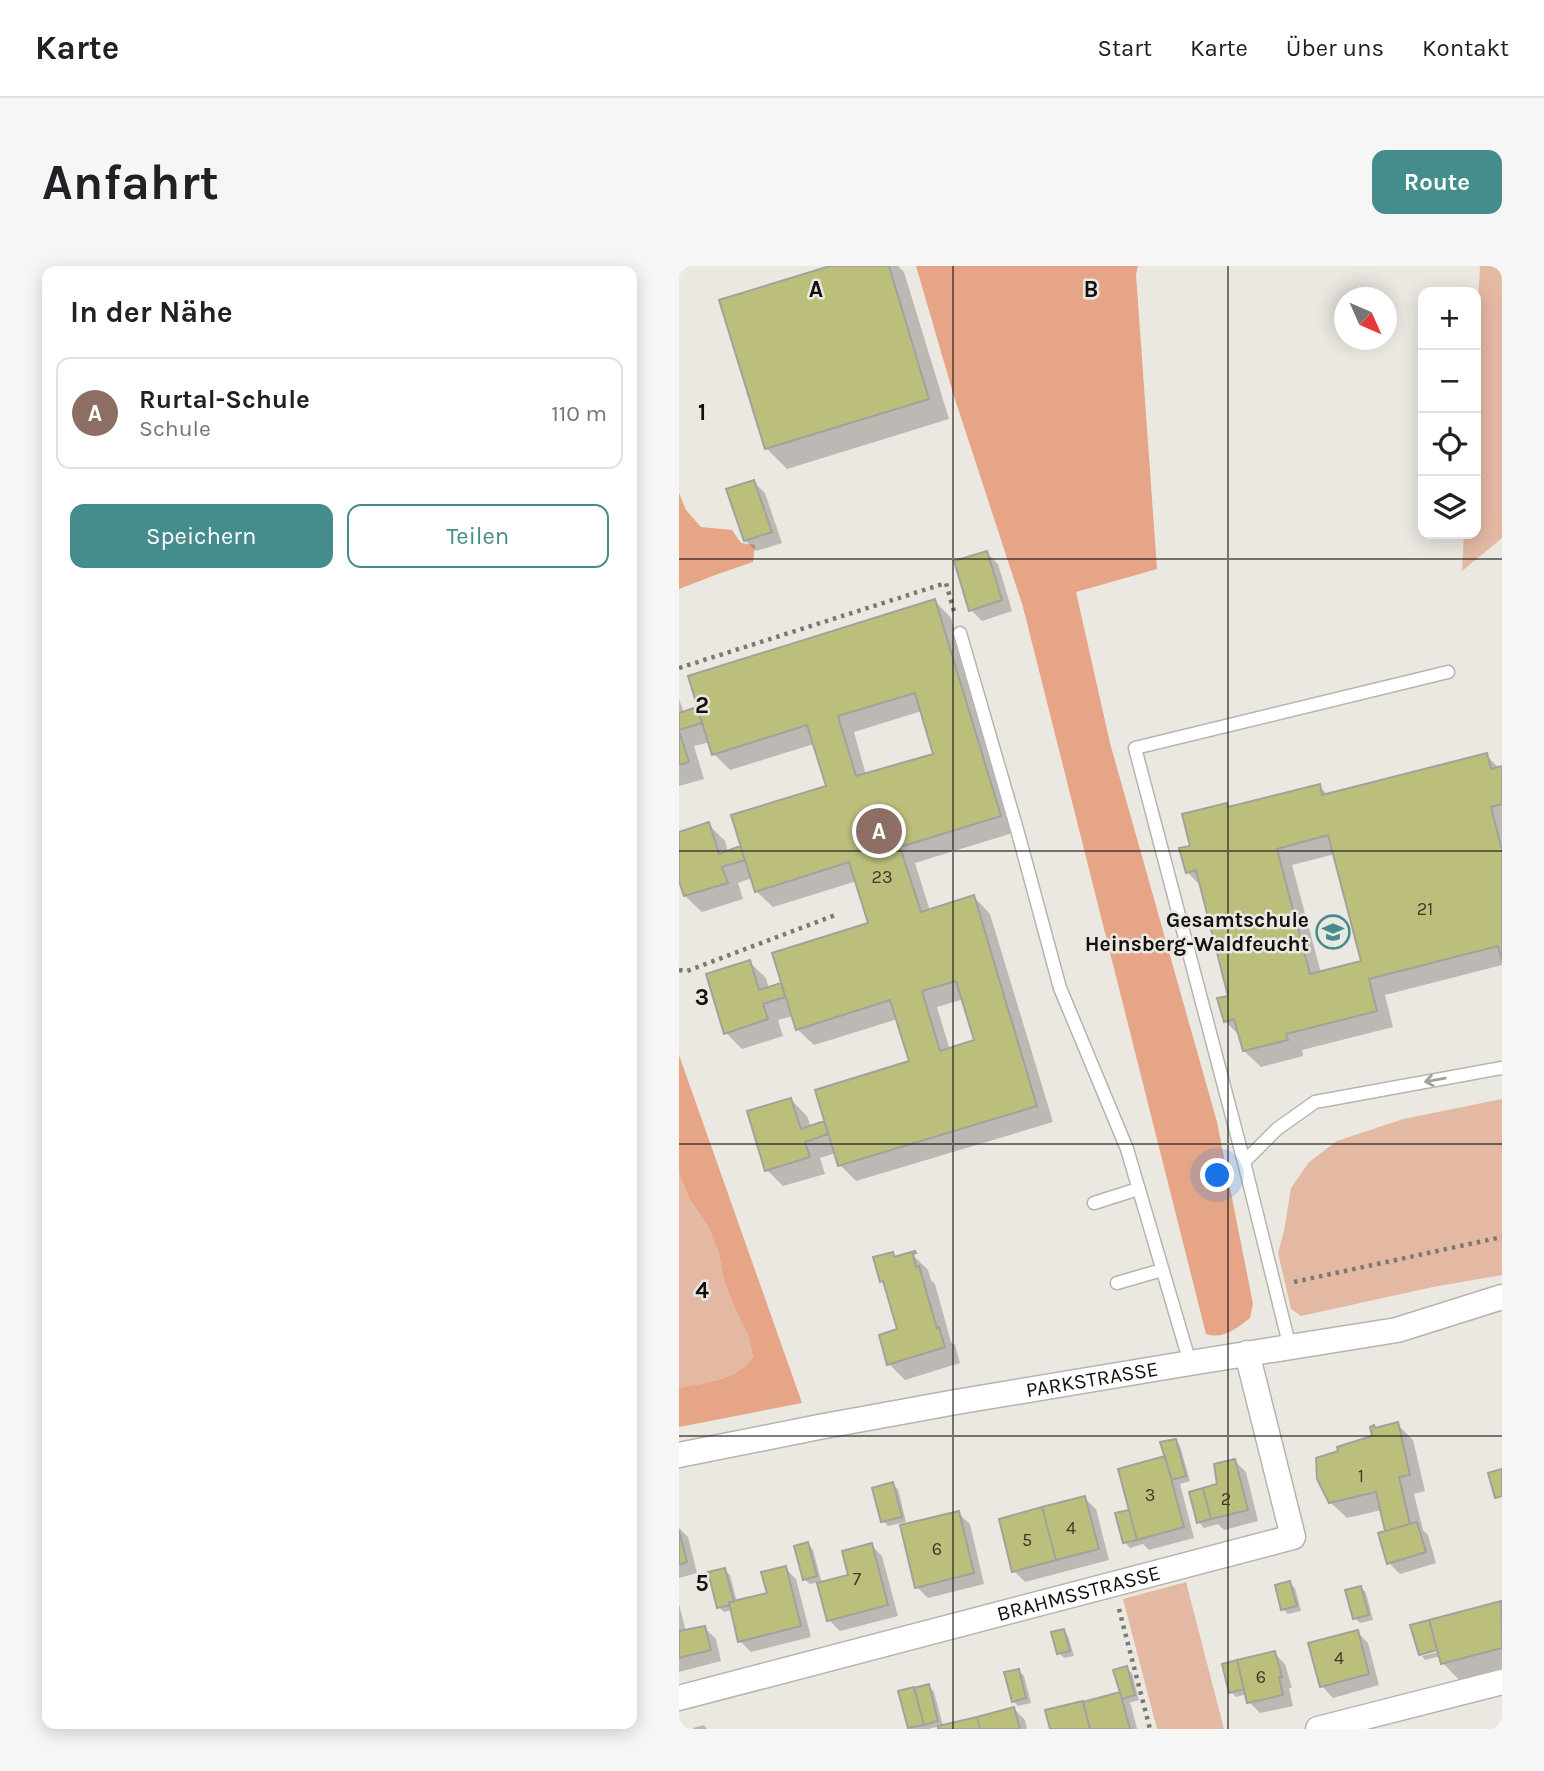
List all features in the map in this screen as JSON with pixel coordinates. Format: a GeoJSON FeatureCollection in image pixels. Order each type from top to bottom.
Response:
{"type":"FeatureCollection","features":[{"type":"Feature","properties":{"kind":"street","name":"PARKSTRASSE"},"geometry":{"type":"LineString","coordinates":[[679,1455],[819,1427],[1247,1353],[1397,1331],[1502,1297]]}},
{"type":"Feature","properties":{"kind":"street","name":"BRAHMSSTRASSE"},"geometry":{"type":"LineString","coordinates":[[679,1698],[1293,1537],[1247,1353]]}},
{"type":"Feature","properties":{"kind":"street"},"geometry":{"type":"LineString","coordinates":[[1318,1729],[1366,1723],[1502,1682]]}},
{"type":"Feature","properties":{"kind":"lane"},"geometry":{"type":"LineString","coordinates":[[960,633],[1060,988],[1127,1149],[1190,1363]]}},
{"type":"Feature","properties":{"kind":"lane"},"geometry":{"type":"LineString","coordinates":[[1290,1348],[1135,748],[1448,672]]}},
{"type":"Feature","properties":{"kind":"lane"},"geometry":{"type":"LineString","coordinates":[[1244,1162],[1277,1129],[1315,1102],[1502,1068]]}},
{"type":"Feature","properties":{"kind":"lane"},"geometry":{"type":"LineString","coordinates":[[1094,1203],[1138,1189]]}},
{"type":"Feature","properties":{"kind":"lane"},"geometry":{"type":"LineString","coordinates":[[1117,1283],[1162,1270]]}},
{"type":"Feature","properties":{"kind":"path"},"geometry":{"type":"LineString","coordinates":[[679,668],[946,583],[960,633]]}},
{"type":"Feature","properties":{"kind":"path"},"geometry":{"type":"LineString","coordinates":[[679,970],[687,971],[838,914]]}},
{"type":"Feature","properties":{"kind":"path"},"geometry":{"type":"LineString","coordinates":[[1275,1286],[1502,1237]]}},
{"type":"Feature","properties":{"kind":"path"},"geometry":{"type":"LineString","coordinates":[[1114,1585],[1150,1729]]}},
{"type":"Feature","properties":{"kind":"shaded area"},"geometry":{"type":"Polygon","coordinates":[[[916,266],[1138,266],[1136,274],[1157,569],[1076,592],[1110,743],[1217,1122],[1253,1304],[1250,1318],[1224,1334],[1206,1334],[1023,607],[953,393],[916,266]]]}},
{"type":"Feature","properties":{"kind":"shaded area"},"geometry":{"type":"Polygon","coordinates":[[[1480,266],[1502,266],[1502,538],[1462,571],[1464,539],[1481,539],[1481,287],[1479,287],[1480,266]]]}},
{"type":"Feature","properties":{"kind":"shaded area"},"geometry":{"type":"Polygon","coordinates":[[[679,493],[686,510],[701,527],[732,530],[741,543],[755,545],[753,562],[679,589],[679,493]]]}},
{"type":"Feature","properties":{"kind":"shaded area"},"geometry":{"type":"Polygon","coordinates":[[[679,1055],[802,1403],[679,1427],[679,1388],[729,1376],[746,1366],[753,1358],[749,1338],[723,1278],[719,1254],[708,1226],[690,1200],[679,1174],[679,1055]]]}},
{"type":"Feature","properties":{"kind":"shaded area"},"geometry":{"type":"Polygon","coordinates":[[[1502,1099],[1502,1275],[1301,1316],[1291,1309],[1278,1253],[1291,1188],[1309,1162],[1337,1141],[1403,1119],[1502,1099]]]}},
{"type":"Feature","properties":{"kind":"shaded area"},"geometry":{"type":"Polygon","coordinates":[[[679,1174],[690,1200],[708,1226],[719,1254],[723,1278],[749,1338],[753,1358],[746,1366],[729,1376],[679,1388],[679,1174]]]}},
{"type":"Feature","properties":{"kind":"shaded area"},"geometry":{"type":"Polygon","coordinates":[[[1186,1582],[1224,1729],[1157,1729],[1123,1599],[1186,1582]]]}},
{"type":"Feature","properties":{"kind":"building"},"geometry":{"type":"Polygon","coordinates":[[[830,266],[889,266],[929,399],[765,449],[719,300],[830,266]]]}},
{"type":"Feature","properties":{"kind":"building"},"geometry":{"type":"Polygon","coordinates":[[[754,480],[772,532],[744,541],[726,489],[754,480]]]}},
{"type":"Feature","properties":{"kind":"building"},"geometry":{"type":"Polygon","coordinates":[[[987,551],[1002,600],[969,611],[954,561],[987,551]]]}},
{"type":"Feature","properties":{"kind":"building"},"geometry":{"type":"Polygon","coordinates":[[[935,599],[1001,816],[900,847],[921,912],[974,895],[1037,1106],[838,1166],[815,1090],[909,1061],[890,1000],[796,1030],[772,953],[868,923],[849,862],[755,892],[731,815],[826,786],[807,725],[712,755],[688,676],[935,599]],[[915,693],[838,716],[856,776],[933,754],[915,693]],[[956,981],[922,991],[940,1051],[974,1040],[956,981]]]}},
{"type":"Feature","properties":{"kind":"building"},"geometry":{"type":"Polygon","coordinates":[[[697,707],[702,723],[679,730],[679,713],[697,707]]]}},
{"type":"Feature","properties":{"kind":"building"},"geometry":{"type":"Polygon","coordinates":[[[679,731],[689,762],[679,765],[679,731]]]}},
{"type":"Feature","properties":{"kind":"building"},"geometry":{"type":"Polygon","coordinates":[[[1487,753],[1491,769],[1502,766],[1502,804],[1491,807],[1502,850],[1502,961],[1498,946],[1369,979],[1377,1011],[1286,1034],[1288,1040],[1243,1051],[1234,1019],[1224,1022],[1217,998],[1228,996],[1196,870],[1186,873],[1179,848],[1190,846],[1182,814],[1227,803],[1228,807],[1320,784],[1322,795],[1487,753]],[[1328,835],[1277,849],[1310,974],[1361,961],[1328,835]]]}},
{"type":"Feature","properties":{"kind":"building"},"geometry":{"type":"Polygon","coordinates":[[[709,822],[719,854],[740,846],[745,860],[722,867],[728,883],[684,896],[679,881],[679,832],[709,822]]]}},
{"type":"Feature","properties":{"kind":"building"},"geometry":{"type":"Polygon","coordinates":[[[750,960],[759,990],[781,983],[785,997],[763,1004],[768,1019],[724,1034],[706,974],[750,960]]]}},
{"type":"Feature","properties":{"kind":"building"},"geometry":{"type":"Polygon","coordinates":[[[791,1098],[801,1129],[824,1121],[828,1134],[805,1142],[810,1157],[765,1171],[747,1111],[791,1098]]]}},
{"type":"Feature","properties":{"kind":"building"},"geometry":{"type":"Polygon","coordinates":[[[915,1251],[913,1254],[916,1267],[919,1266],[945,1347],[887,1365],[879,1335],[897,1329],[873,1257],[893,1252],[894,1257],[915,1251]]]}},
{"type":"Feature","properties":{"kind":"building"},"geometry":{"type":"Polygon","coordinates":[[[1398,1422],[1410,1475],[1399,1477],[1410,1524],[1385,1531],[1376,1492],[1329,1503],[1317,1479],[1316,1458],[1338,1451],[1337,1447],[1372,1436],[1370,1427],[1374,1425],[1375,1428],[1398,1422]]]}},
{"type":"Feature","properties":{"kind":"building"},"geometry":{"type":"Polygon","coordinates":[[[1176,1439],[1186,1476],[1172,1480],[1160,1442],[1176,1439]]]}},
{"type":"Feature","properties":{"kind":"building"},"geometry":{"type":"Polygon","coordinates":[[[1165,1456],[1184,1527],[1137,1540],[1118,1469],[1165,1456]]]}},
{"type":"Feature","properties":{"kind":"building"},"geometry":{"type":"Polygon","coordinates":[[[1235,1459],[1248,1510],[1211,1519],[1203,1488],[1217,1484],[1214,1464],[1235,1459]]]}},
{"type":"Feature","properties":{"kind":"building"},"geometry":{"type":"Polygon","coordinates":[[[1502,1469],[1502,1496],[1495,1498],[1488,1473],[1502,1469]]]}},
{"type":"Feature","properties":{"kind":"building"},"geometry":{"type":"Polygon","coordinates":[[[893,1482],[902,1517],[881,1522],[872,1488],[893,1482]]]}},
{"type":"Feature","properties":{"kind":"building"},"geometry":{"type":"Polygon","coordinates":[[[1203,1488],[1211,1519],[1197,1523],[1189,1492],[1203,1488]]]}},
{"type":"Feature","properties":{"kind":"building"},"geometry":{"type":"Polygon","coordinates":[[[1085,1496],[1099,1549],[1056,1560],[1042,1507],[1085,1496]]]}},
{"type":"Feature","properties":{"kind":"building"},"geometry":{"type":"Polygon","coordinates":[[[1042,1507],[1056,1560],[1012,1572],[999,1519],[1042,1507]]]}},
{"type":"Feature","properties":{"kind":"building"},"geometry":{"type":"Polygon","coordinates":[[[1129,1510],[1137,1540],[1123,1543],[1115,1513],[1129,1510]]]}},
{"type":"Feature","properties":{"kind":"building"},"geometry":{"type":"Polygon","coordinates":[[[959,1511],[974,1573],[915,1588],[900,1525],[959,1511]]]}},
{"type":"Feature","properties":{"kind":"building"},"geometry":{"type":"Polygon","coordinates":[[[1417,1522],[1426,1552],[1387,1564],[1378,1533],[1417,1522]]]}},
{"type":"Feature","properties":{"kind":"building"},"geometry":{"type":"Polygon","coordinates":[[[679,1531],[687,1562],[679,1565],[679,1531]]]}},
{"type":"Feature","properties":{"kind":"building"},"geometry":{"type":"Polygon","coordinates":[[[808,1542],[817,1576],[803,1580],[794,1546],[808,1542]]]}},
{"type":"Feature","properties":{"kind":"building"},"geometry":{"type":"Polygon","coordinates":[[[872,1543],[888,1605],[827,1621],[817,1583],[848,1575],[842,1551],[872,1543]]]}},
{"type":"Feature","properties":{"kind":"building"},"geometry":{"type":"Polygon","coordinates":[[[786,1566],[801,1626],[738,1642],[729,1602],[767,1593],[761,1572],[786,1566]]]}},
{"type":"Feature","properties":{"kind":"building"},"geometry":{"type":"Polygon","coordinates":[[[725,1568],[734,1602],[717,1608],[708,1572],[725,1568]]]}},
{"type":"Feature","properties":{"kind":"building"},"geometry":{"type":"Polygon","coordinates":[[[1290,1581],[1297,1606],[1281,1610],[1275,1585],[1290,1581]]]}},
{"type":"Feature","properties":{"kind":"building"},"geometry":{"type":"Polygon","coordinates":[[[1361,1586],[1369,1615],[1353,1619],[1345,1590],[1361,1586]]]}},
{"type":"Feature","properties":{"kind":"building"},"geometry":{"type":"Polygon","coordinates":[[[1501,1601],[1502,1648],[1441,1664],[1429,1620],[1501,1601]]]}},
{"type":"Feature","properties":{"kind":"building"},"geometry":{"type":"Polygon","coordinates":[[[1429,1620],[1437,1650],[1419,1655],[1410,1625],[1429,1620]]]}},
{"type":"Feature","properties":{"kind":"building"},"geometry":{"type":"Polygon","coordinates":[[[705,1626],[711,1650],[679,1658],[679,1631],[705,1626]]]}},
{"type":"Feature","properties":{"kind":"building"},"geometry":{"type":"Polygon","coordinates":[[[1064,1629],[1070,1651],[1057,1654],[1051,1632],[1064,1629]]]}},
{"type":"Feature","properties":{"kind":"building"},"geometry":{"type":"Polygon","coordinates":[[[1358,1630],[1369,1674],[1320,1687],[1308,1643],[1358,1630]]]}},
{"type":"Feature","properties":{"kind":"building"},"geometry":{"type":"Polygon","coordinates":[[[1275,1651],[1282,1677],[1279,1677],[1283,1695],[1247,1703],[1237,1660],[1275,1651]]]}},
{"type":"Feature","properties":{"kind":"building"},"geometry":{"type":"Polygon","coordinates":[[[1237,1660],[1244,1689],[1229,1693],[1222,1664],[1237,1660]]]}},
{"type":"Feature","properties":{"kind":"building"},"geometry":{"type":"Polygon","coordinates":[[[1127,1666],[1135,1695],[1122,1699],[1113,1670],[1127,1666]]]}},
{"type":"Feature","properties":{"kind":"building"},"geometry":{"type":"Polygon","coordinates":[[[1019,1669],[1026,1698],[1012,1702],[1004,1672],[1019,1669]]]}},
{"type":"Feature","properties":{"kind":"building"},"geometry":{"type":"Polygon","coordinates":[[[929,1684],[938,1721],[924,1725],[914,1688],[929,1684]]]}},
{"type":"Feature","properties":{"kind":"building"},"geometry":{"type":"Polygon","coordinates":[[[914,1687],[924,1725],[908,1728],[898,1691],[914,1687]]]}},
{"type":"Feature","properties":{"kind":"building"},"geometry":{"type":"Polygon","coordinates":[[[1120,1692],[1130,1729],[1090,1729],[1083,1702],[1120,1692]]]}},
{"type":"Feature","properties":{"kind":"building"},"geometry":{"type":"Polygon","coordinates":[[[1083,1701],[1090,1729],[1050,1729],[1045,1710],[1083,1701]]]}},
{"type":"Feature","properties":{"kind":"building"},"geometry":{"type":"Polygon","coordinates":[[[1014,1707],[1020,1729],[980,1729],[977,1717],[1014,1707]]]}},
{"type":"Feature","properties":{"kind":"building"},"geometry":{"type":"Polygon","coordinates":[[[977,1717],[980,1729],[938,1729],[938,1726],[977,1717]]]}},
{"type":"Feature","properties":{"kind":"place","name":"Rurtal-Schule"},"geometry":{"type":"Point","coordinates":[879,831]}},
{"type":"Feature","properties":{"kind":"place","name":"Gesamtschule Heinsberg-Waldfeucht"},"geometry":{"type":"Point","coordinates":[1333,932]}}]}
